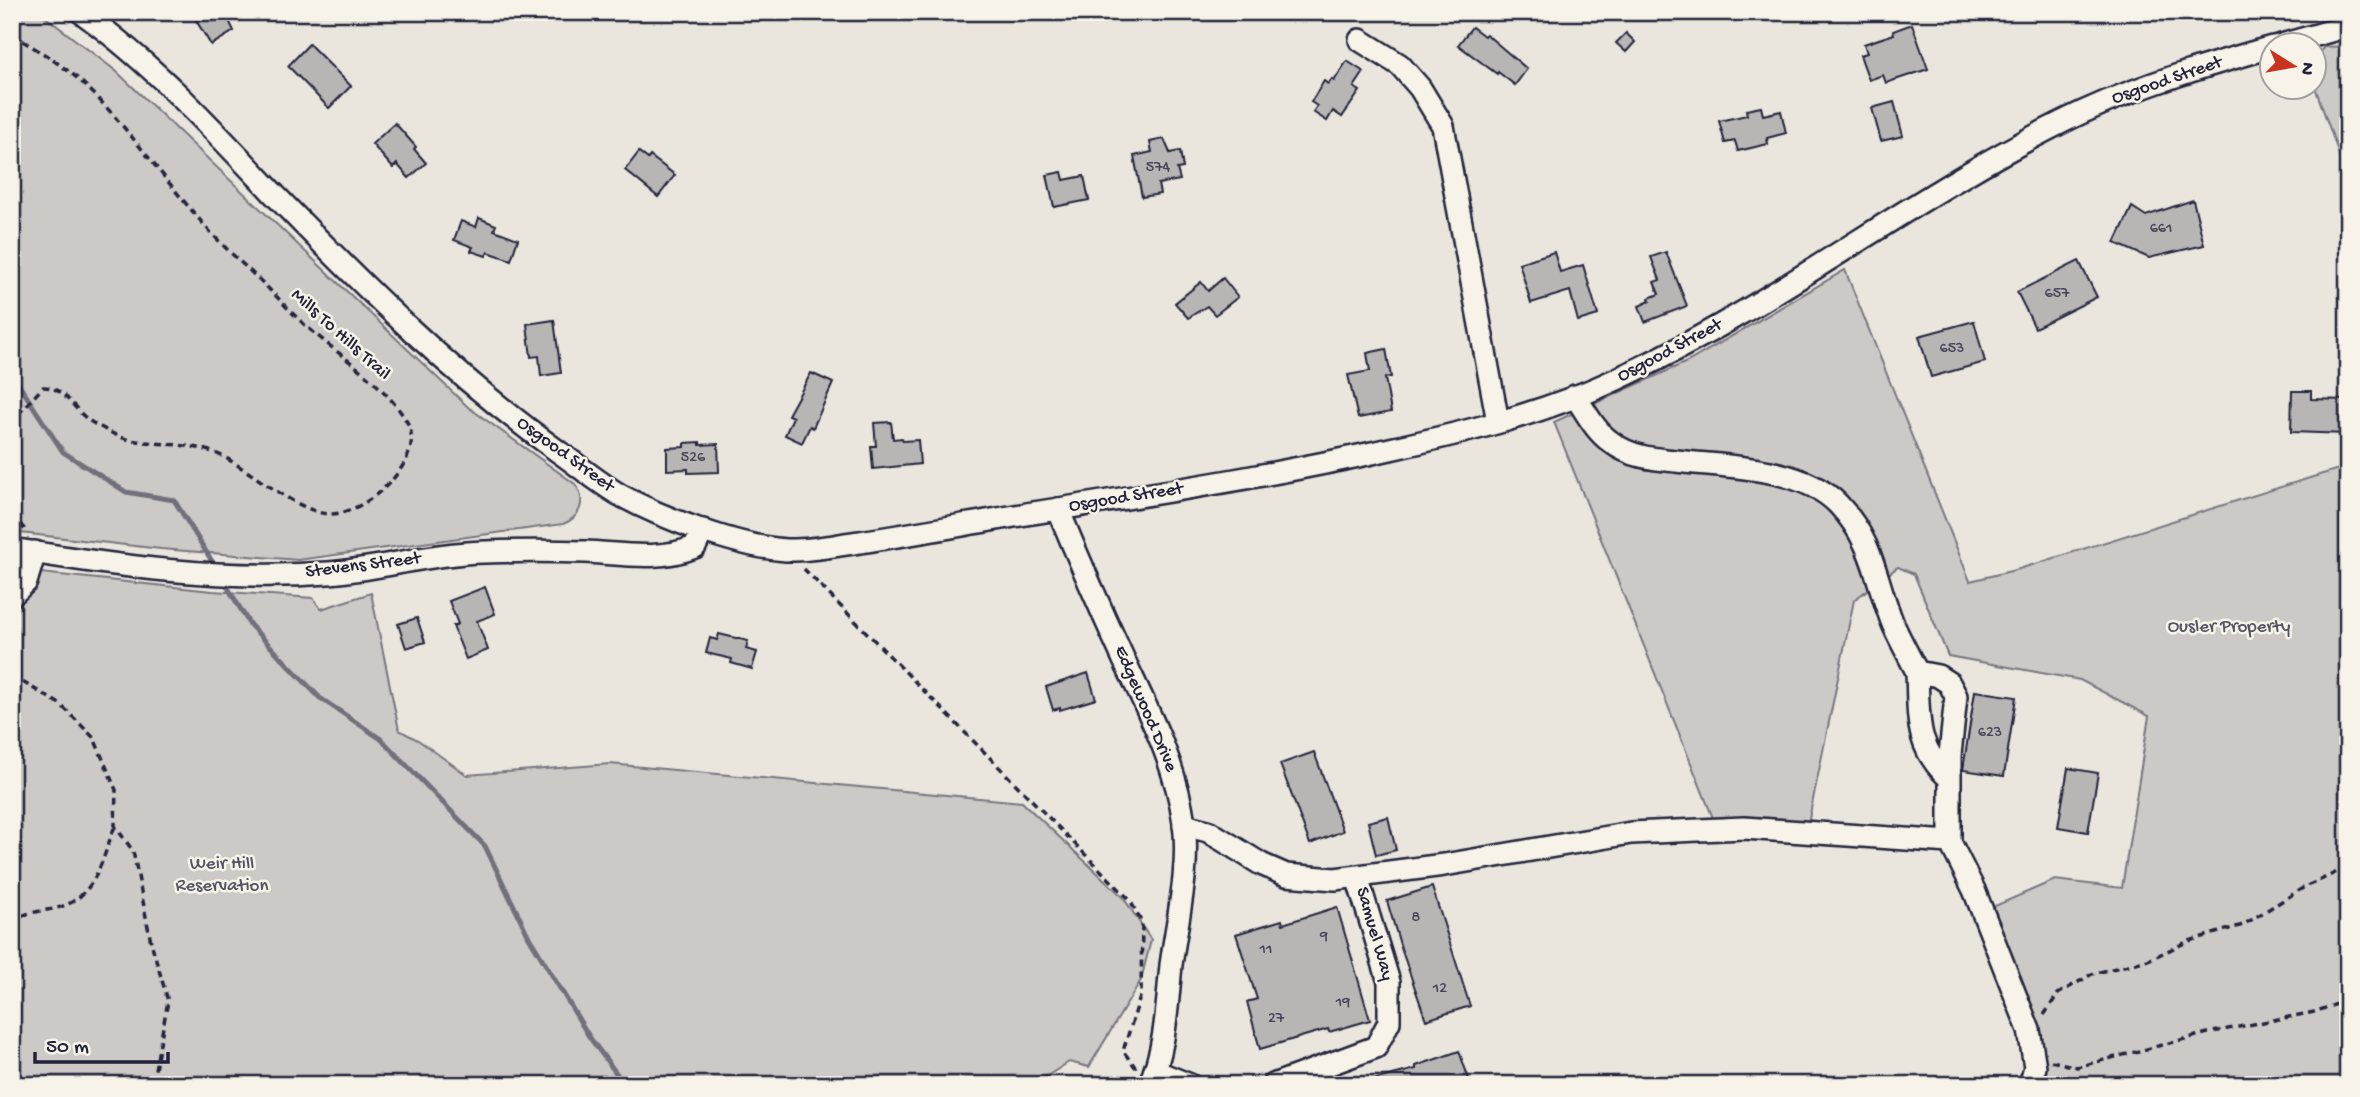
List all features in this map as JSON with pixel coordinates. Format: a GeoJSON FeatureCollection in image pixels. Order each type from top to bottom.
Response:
{"type":"FeatureCollection","features":[{"type":"Feature","properties":{"kind":"street","name":"Osgood Street"},"geometry":{"type":"LineString","coordinates":[[81,12],[118,40],[191,104],[372,294],[470,384],[537,436],[620,495],[744,544],[785,550],[814,549],[892,537],[1304,468],[1498,422],[1576,396],[1672,352],[1988,162],[2083,112],[2175,75],[2258,51]]}},
{"type":"Feature","properties":{"kind":"street"},"geometry":{"type":"LineString","coordinates":[[2327,32],[2348,26]]}},
{"type":"Feature","properties":{"kind":"street"},"geometry":{"type":"LineString","coordinates":[[1360,40],[1400,65],[1420,88],[1443,126],[1498,422]]}},
{"type":"Feature","properties":{"kind":"street"},"geometry":{"type":"LineString","coordinates":[[1576,396],[1599,432],[1630,453],[1651,459],[1776,473],[1807,483],[1837,503],[1870,551],[1893,624],[1917,671],[1920,730],[1925,749],[1935,765],[1950,779]]}},
{"type":"Feature","properties":{"kind":"street","name":"Edgewood Drive"},"geometry":{"type":"LineString","coordinates":[[1058,509],[1086,578],[1165,749],[1176,781],[1184,825],[1184,869],[1164,1023],[1152,1078]]}},
{"type":"Feature","properties":{"kind":"street","name":"Stevens Street"},"geometry":{"type":"LineString","coordinates":[[12,548],[111,565],[295,575],[340,572],[482,552],[557,551],[653,556],[678,554],[695,547],[703,530]]}},
{"type":"Feature","properties":{"kind":"street"},"geometry":{"type":"LineString","coordinates":[[12,595],[26,582],[35,552]]}},
{"type":"Feature","properties":{"kind":"street"},"geometry":{"type":"LineString","coordinates":[[1917,671],[1938,676],[1949,683],[1956,696],[1950,779],[1950,842],[1974,890],[2029,1030],[2035,1067],[2030,1085]]}},
{"type":"Feature","properties":{"kind":"street"},"geometry":{"type":"LineString","coordinates":[[1184,825],[1208,831],[1261,864],[1286,875],[1319,879],[1357,877],[1630,833],[1744,828],[1950,842]]}},
{"type":"Feature","properties":{"kind":"street","name":"Samuel Way"},"geometry":{"type":"LineString","coordinates":[[1273,1085],[1376,1047],[1389,1022],[1389,982],[1357,877]]}},
{"type":"Feature","properties":{"kind":"street"},"geometry":{"type":"LineString","coordinates":[[1152,1078],[1190,1085]]}},
{"type":"Feature","properties":{"kind":"path","name":"Mills To Hills Trail"},"geometry":{"type":"LineString","coordinates":[[12,36],[38,50],[92,92],[207,228],[310,330],[366,374],[388,398],[408,424],[412,445],[401,471],[379,492],[352,510],[331,515],[308,511],[234,463],[200,447],[129,440],[90,422],[58,390],[43,387],[12,421]]}},
{"type":"Feature","properties":{"kind":"path"},"geometry":{"type":"LineString","coordinates":[[785,550],[1130,900],[1142,923],[1142,983],[1123,1051],[1135,1068],[1152,1078]]}},
{"type":"Feature","properties":{"kind":"path"},"geometry":{"type":"LineString","coordinates":[[12,676],[60,704],[94,738],[116,790],[115,825],[95,879],[82,896],[71,904],[22,914],[12,922]]}},
{"type":"Feature","properties":{"kind":"path"},"geometry":{"type":"LineString","coordinates":[[115,825],[133,851],[168,1002],[152,1085]]}},
{"type":"Feature","properties":{"kind":"path"},"geometry":{"type":"LineString","coordinates":[[2044,1016],[2058,994],[2092,974],[2148,960],[2189,940],[2243,925],[2303,888],[2348,867]]}},
{"type":"Feature","properties":{"kind":"path"},"geometry":{"type":"LineString","coordinates":[[2050,1050],[2052,1061],[2077,1067],[2208,1033],[2314,1012],[2348,1000]]}},
{"type":"Feature","properties":{"kind":"green space"},"geometry":{"type":"Polygon","coordinates":[[[12,12],[39,12],[116,71],[468,407],[575,484],[581,502],[574,517],[563,524],[298,560],[161,549],[12,532],[12,12]]]}},
{"type":"Feature","properties":{"kind":"green space"},"geometry":{"type":"Polygon","coordinates":[[[2348,46],[2348,180],[2320,102],[2328,102],[2328,47],[2348,46]]]}},
{"type":"Feature","properties":{"kind":"green space","name":"Ousler Property"},"geometry":{"type":"Polygon","coordinates":[[[1845,270],[1970,581],[2019,569],[2348,466],[2348,1085],[2046,1085],[2040,1036],[1988,909],[2055,880],[2122,888],[2149,716],[2080,680],[1948,656],[1914,574],[1898,567],[1854,600],[1808,824],[1713,818],[1554,422],[1689,361],[1845,270]]]}},
{"type":"Feature","properties":{"kind":"green space","name":"Weir Hill Reservation"},"geometry":{"type":"Polygon","coordinates":[[[12,570],[212,591],[313,598],[321,609],[371,593],[399,730],[418,740],[467,775],[610,764],[1022,802],[1123,897],[1151,940],[1141,980],[1089,1067],[1069,1062],[1033,1085],[12,1085],[12,570]]]}},
{"type":"Feature","properties":{"kind":"building"},"geometry":{"type":"Polygon","coordinates":[[[191,12],[225,12],[234,31],[211,45],[191,12]]]}},
{"type":"Feature","properties":{"kind":"building"},"geometry":{"type":"Polygon","coordinates":[[[1912,24],[1928,69],[1886,83],[1883,75],[1869,80],[1860,55],[1867,53],[1864,44],[1894,34],[1893,31],[1912,24]]]}},
{"type":"Feature","properties":{"kind":"building"},"geometry":{"type":"Polygon","coordinates":[[[1472,27],[1484,36],[1486,34],[1527,69],[1515,85],[1458,45],[1472,27]]]}},
{"type":"Feature","properties":{"kind":"building"},"geometry":{"type":"Polygon","coordinates":[[[1626,33],[1635,42],[1626,52],[1616,43],[1626,33]]]}},
{"type":"Feature","properties":{"kind":"building"},"geometry":{"type":"Polygon","coordinates":[[[309,44],[351,86],[329,108],[288,66],[309,44]]]}},
{"type":"Feature","properties":{"kind":"building"},"geometry":{"type":"Polygon","coordinates":[[[1347,61],[1364,72],[1354,87],[1360,91],[1342,117],[1333,111],[1327,121],[1313,112],[1317,106],[1311,102],[1324,81],[1328,84],[1332,79],[1334,81],[1347,61]]]}},
{"type":"Feature","properties":{"kind":"building"},"geometry":{"type":"Polygon","coordinates":[[[1894,102],[1903,136],[1881,141],[1872,108],[1894,102]]]}},
{"type":"Feature","properties":{"kind":"building"},"geometry":{"type":"Polygon","coordinates":[[[1761,107],[1763,115],[1781,111],[1786,133],[1767,138],[1768,144],[1738,151],[1735,141],[1725,143],[1719,121],[1747,115],[1746,110],[1761,107]]]}},
{"type":"Feature","properties":{"kind":"building"},"geometry":{"type":"Polygon","coordinates":[[[395,123],[426,163],[409,178],[397,164],[393,168],[372,144],[395,123]]]}},
{"type":"Feature","properties":{"kind":"building"},"geometry":{"type":"Polygon","coordinates":[[[1164,139],[1170,153],[1180,151],[1183,168],[1177,169],[1180,180],[1158,184],[1160,194],[1142,197],[1134,156],[1152,152],[1150,142],[1164,139]]]}},
{"type":"Feature","properties":{"kind":"building"},"geometry":{"type":"Polygon","coordinates":[[[639,152],[648,159],[650,156],[675,175],[658,197],[625,170],[639,152]]]}},
{"type":"Feature","properties":{"kind":"building"},"geometry":{"type":"Polygon","coordinates":[[[1062,172],[1064,180],[1084,176],[1089,200],[1054,207],[1047,175],[1062,172]]]}},
{"type":"Feature","properties":{"kind":"building"},"geometry":{"type":"Polygon","coordinates":[[[2193,200],[2204,245],[2149,258],[2115,243],[2132,207],[2146,216],[2193,200]]]}},
{"type":"Feature","properties":{"kind":"building"},"geometry":{"type":"Polygon","coordinates":[[[479,218],[496,225],[494,230],[518,239],[511,260],[488,252],[486,256],[471,251],[473,247],[454,240],[461,221],[476,227],[479,218]]]}},
{"type":"Feature","properties":{"kind":"building"},"geometry":{"type":"Polygon","coordinates":[[[1554,252],[1560,272],[1583,265],[1598,315],[1578,321],[1570,291],[1531,303],[1519,263],[1554,252]]]}},
{"type":"Feature","properties":{"kind":"building"},"geometry":{"type":"Polygon","coordinates":[[[1666,252],[1687,306],[1645,322],[1639,306],[1659,294],[1654,282],[1660,280],[1651,257],[1666,252]]]}},
{"type":"Feature","properties":{"kind":"building"},"geometry":{"type":"Polygon","coordinates":[[[2079,261],[2097,297],[2035,328],[2017,292],[2079,261]]]}},
{"type":"Feature","properties":{"kind":"building"},"geometry":{"type":"Polygon","coordinates":[[[1223,278],[1238,297],[1215,315],[1207,306],[1188,318],[1175,303],[1201,282],[1208,291],[1223,278]]]}},
{"type":"Feature","properties":{"kind":"building"},"geometry":{"type":"Polygon","coordinates":[[[554,320],[561,373],[541,376],[539,356],[531,357],[527,324],[554,320]]]}},
{"type":"Feature","properties":{"kind":"building"},"geometry":{"type":"Polygon","coordinates":[[[1974,321],[1985,362],[1931,377],[1919,336],[1974,321]]]}},
{"type":"Feature","properties":{"kind":"building"},"geometry":{"type":"Polygon","coordinates":[[[1386,349],[1391,377],[1385,378],[1391,412],[1358,418],[1348,375],[1370,371],[1367,353],[1386,349]]]}},
{"type":"Feature","properties":{"kind":"building"},"geometry":{"type":"Polygon","coordinates":[[[811,373],[833,383],[813,428],[810,426],[802,443],[785,435],[793,417],[788,415],[811,373]]]}},
{"type":"Feature","properties":{"kind":"building"},"geometry":{"type":"Polygon","coordinates":[[[2292,391],[2311,391],[2311,399],[2348,400],[2348,434],[2291,432],[2292,391]]]}},
{"type":"Feature","properties":{"kind":"building"},"geometry":{"type":"Polygon","coordinates":[[[891,422],[893,439],[918,440],[920,464],[873,469],[871,446],[876,446],[874,423],[891,422]]]}},
{"type":"Feature","properties":{"kind":"building"},"geometry":{"type":"Polygon","coordinates":[[[700,442],[700,445],[718,444],[719,472],[688,473],[688,469],[667,470],[667,448],[685,447],[685,443],[700,442]]]}},
{"type":"Feature","properties":{"kind":"building"},"geometry":{"type":"Polygon","coordinates":[[[485,587],[495,614],[477,621],[488,650],[466,659],[453,626],[458,624],[449,601],[485,587]]]}},
{"type":"Feature","properties":{"kind":"building"},"geometry":{"type":"Polygon","coordinates":[[[417,618],[425,642],[406,648],[398,624],[417,618]]]}},
{"type":"Feature","properties":{"kind":"building"},"geometry":{"type":"Polygon","coordinates":[[[719,634],[748,641],[746,649],[757,652],[752,669],[731,663],[732,659],[706,653],[710,638],[717,640],[719,634]]]}},
{"type":"Feature","properties":{"kind":"building"},"geometry":{"type":"Polygon","coordinates":[[[1088,673],[1096,699],[1053,710],[1046,687],[1088,673]]]}},
{"type":"Feature","properties":{"kind":"building"},"geometry":{"type":"Polygon","coordinates":[[[1975,691],[2016,697],[2004,776],[1963,770],[1975,691]]]}},
{"type":"Feature","properties":{"kind":"building"},"geometry":{"type":"Polygon","coordinates":[[[1314,752],[1343,831],[1310,844],[1280,764],[1314,752]]]}},
{"type":"Feature","properties":{"kind":"building"},"geometry":{"type":"Polygon","coordinates":[[[2068,768],[2098,773],[2088,832],[2058,827],[2068,768]]]}},
{"type":"Feature","properties":{"kind":"building"},"geometry":{"type":"Polygon","coordinates":[[[1388,817],[1396,850],[1376,855],[1368,822],[1388,817]]]}},
{"type":"Feature","properties":{"kind":"building"},"geometry":{"type":"Polygon","coordinates":[[[1432,887],[1470,1006],[1426,1020],[1387,901],[1432,887]]]}},
{"type":"Feature","properties":{"kind":"building"},"geometry":{"type":"Polygon","coordinates":[[[1337,907],[1370,1020],[1260,1049],[1247,1002],[1257,999],[1236,934],[1282,920],[1283,924],[1337,907]]]}},
{"type":"Feature","properties":{"kind":"building"},"geometry":{"type":"Polygon","coordinates":[[[1459,1051],[1471,1085],[1374,1085],[1373,1080],[1416,1069],[1416,1066],[1459,1051]]]}},
{"type":"Feature","properties":{"kind":"waterway"},"geometry":{"type":"LineString","coordinates":[[12,374],[63,452],[126,492],[174,500],[215,566]]}},
{"type":"Feature","properties":{"kind":"waterway"},"geometry":{"type":"LineString","coordinates":[[224,581],[250,625],[320,698],[381,739],[485,846],[529,937],[590,1038],[625,1085]]}}]}
